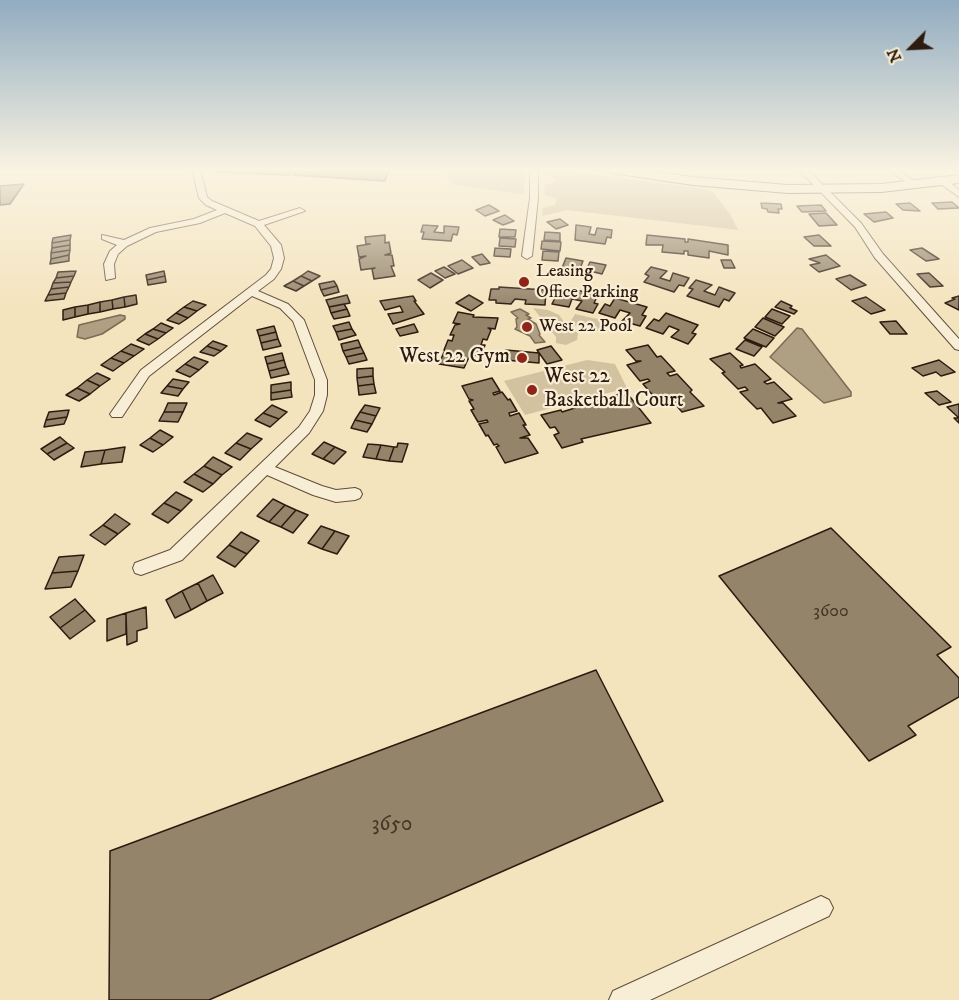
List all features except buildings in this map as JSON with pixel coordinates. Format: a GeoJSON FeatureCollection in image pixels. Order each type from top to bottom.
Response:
{"type":"FeatureCollection","features":[{"type":"Feature","properties":{"kind":"street"},"geometry":{"type":"LineString","coordinates":[[110,278],[109,264],[114,253],[124,244],[153,230],[197,221],[210,216]]}},
{"type":"Feature","properties":{"kind":"street"},"geometry":{"type":"LineString","coordinates":[[117,414],[146,372],[270,277],[279,258],[276,245],[258,224],[238,216]]}},
{"type":"Feature","properties":{"kind":"street"},"geometry":{"type":"LineString","coordinates":[[258,224],[285,216]]}},
{"type":"Feature","properties":{"kind":"street"},"geometry":{"type":"LineString","coordinates":[[527,256],[532,216]]}},
{"type":"Feature","properties":{"kind":"street"},"geometry":{"type":"LineString","coordinates":[[848,216],[858,225],[879,256],[959,346]]}},
{"type":"Feature","properties":{"kind":"street"},"geometry":{"type":"LineString","coordinates":[[105,237],[124,244]]}},
{"type":"Feature","properties":{"kind":"street"},"geometry":{"type":"LineString","coordinates":[[141,568],[176,555],[304,430],[316,411],[322,387],[298,320],[285,306],[251,292]]}},
{"type":"Feature","properties":{"kind":"street"},"geometry":{"type":"LineString","coordinates":[[946,332],[959,331]]}},
{"type":"Feature","properties":{"kind":"street"},"geometry":{"type":"LineString","coordinates":[[265,468],[318,491],[336,496],[355,494]]}},
{"type":"Feature","properties":{"kind":"street"},"geometry":{"type":"LineString","coordinates":[[622,1000],[821,908]]}},
{"type":"Feature","properties":{"kind":"shaded area"},"geometry":{"type":"Polygon","coordinates":[[[615,216],[731,216],[738,230],[615,216]]]}},
{"type":"Feature","properties":{"kind":"shaded area"},"geometry":{"type":"Polygon","coordinates":[[[533,308],[548,310],[559,315],[567,326],[578,333],[577,340],[566,345],[556,343],[556,337],[533,308]]]}},
{"type":"Feature","properties":{"kind":"shaded area","name":"West 22 Pool"},"geometry":{"type":"Polygon","coordinates":[[[520,309],[529,314],[526,315],[531,318],[528,319],[536,324],[539,335],[545,342],[535,343],[530,336],[515,329],[518,318],[511,312],[520,309]]]}},
{"type":"Feature","properties":{"kind":"shaded area"},"geometry":{"type":"Polygon","coordinates":[[[575,314],[606,321],[601,332],[569,324],[575,314]]]}},
{"type":"Feature","properties":{"kind":"shaded area"},"geometry":{"type":"Polygon","coordinates":[[[120,315],[125,316],[125,319],[102,334],[85,339],[77,337],[79,325],[120,315]]]}},
{"type":"Feature","properties":{"kind":"shaded area"},"geometry":{"type":"Polygon","coordinates":[[[797,328],[802,329],[851,392],[851,396],[824,403],[770,357],[797,328]]]}},
{"type":"Feature","properties":{"kind":"shaded area"},"geometry":{"type":"Polygon","coordinates":[[[587,360],[615,364],[627,388],[525,415],[504,381],[587,360]]]}},
{"type":"Feature","properties":{"kind":"place","name":"Leasing Office Parking"},"geometry":{"type":"Point","coordinates":[524,282]}},
{"type":"Feature","properties":{"kind":"place","name":"West 22 Pool"},"geometry":{"type":"Point","coordinates":[527,327]}},
{"type":"Feature","properties":{"kind":"place","name":"West 22 Gym"},"geometry":{"type":"Point","coordinates":[522,358]}},
{"type":"Feature","properties":{"kind":"place","name":"West 22 Basketball Court"},"geometry":{"type":"Point","coordinates":[532,390]}}]}
